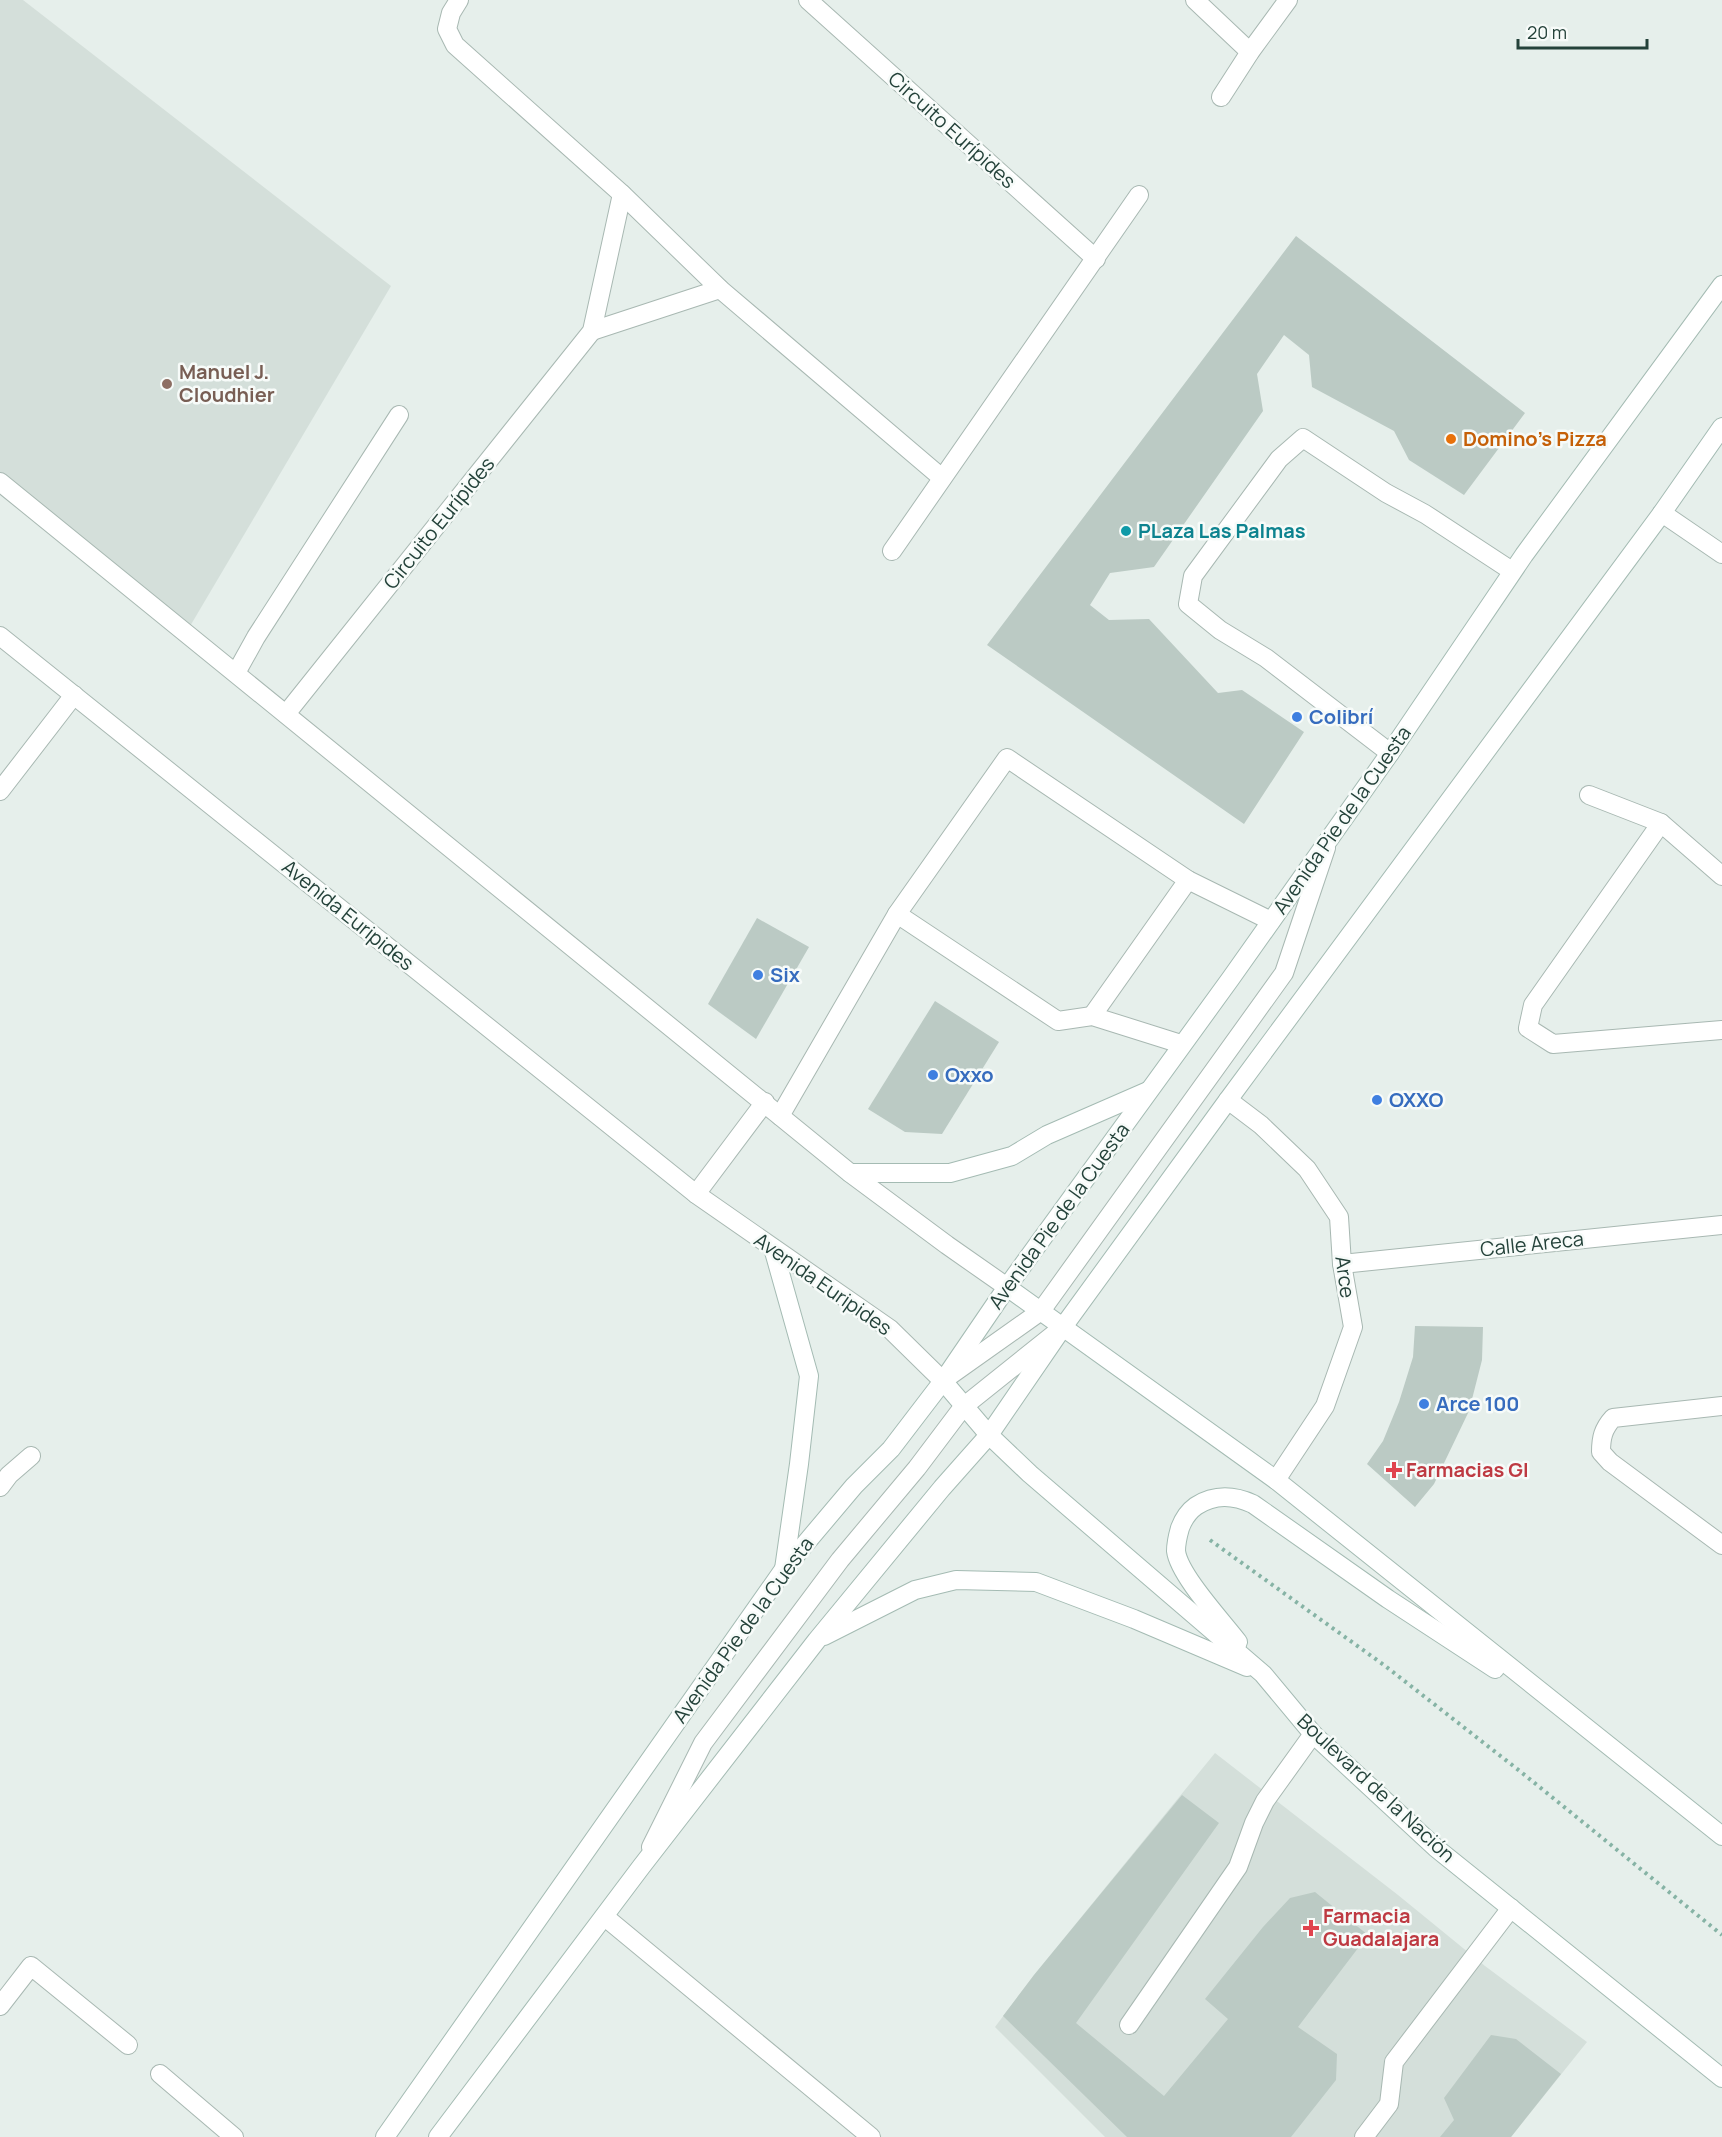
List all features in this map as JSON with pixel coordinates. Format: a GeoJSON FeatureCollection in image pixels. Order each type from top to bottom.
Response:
{"type":"FeatureCollection","features":[{"type":"Feature","properties":{"kind":"main road"},"geometry":{"type":"LineString","coordinates":[[459,0],[451,13],[447,29],[455,45],[622,194],[720,289],[942,478]]}},
{"type":"Feature","properties":{"kind":"main road","name":"Circuito Eurípides"},"geometry":{"type":"LineString","coordinates":[[808,0],[1096,259]]}},
{"type":"Feature","properties":{"kind":"main road"},"geometry":{"type":"LineString","coordinates":[[1195,0],[1250,52]]}},
{"type":"Feature","properties":{"kind":"main road"},"geometry":{"type":"LineString","coordinates":[[1221,98],[1250,52],[1288,0]]}},
{"type":"Feature","properties":{"kind":"main road","name":"Circuito Eurípides"},"geometry":{"type":"LineString","coordinates":[[286,714],[592,331],[622,194]]}},
{"type":"Feature","properties":{"kind":"main road"},"geometry":{"type":"LineString","coordinates":[[892,551],[1139,195]]}},
{"type":"Feature","properties":{"kind":"main road","name":"Avenida Pie de la Cuesta"},"geometry":{"type":"LineString","coordinates":[[385,2137],[784,1569],[854,1486],[891,1449],[943,1381],[1007,1287],[1390,753],[1512,571],[1722,285]]}},
{"type":"Feature","properties":{"kind":"main road"},"geometry":{"type":"LineString","coordinates":[[592,331],[720,289]]}},
{"type":"Feature","properties":{"kind":"main road"},"geometry":{"type":"LineString","coordinates":[[236,673],[256,637],[399,415]]}},
{"type":"Feature","properties":{"kind":"main road"},"geometry":{"type":"LineString","coordinates":[[438,2137],[641,1867],[817,1640],[942,1488],[989,1435],[1063,1328],[1228,1100],[1662,513],[1722,427]]}},
{"type":"Feature","properties":{"kind":"main road"},"geometry":{"type":"LineString","coordinates":[[1390,753],[1266,658],[1220,630],[1188,604],[1193,576],[1279,459],[1303,438],[1386,493],[1425,514],[1512,571]]}},
{"type":"Feature","properties":{"kind":"main road"},"geometry":{"type":"LineString","coordinates":[[0,482],[850,1173],[946,1245],[1276,1480],[1722,1836]]}},
{"type":"Feature","properties":{"kind":"main road"},"geometry":{"type":"LineString","coordinates":[[0,493],[96,560]]}},
{"type":"Feature","properties":{"kind":"main road"},"geometry":{"type":"LineString","coordinates":[[1662,513],[1722,554]]}},
{"type":"Feature","properties":{"kind":"main road","name":"Avenida Euripides"},"geometry":{"type":"LineString","coordinates":[[0,636],[696,1194],[890,1329],[943,1381],[963,1407]]}},
{"type":"Feature","properties":{"kind":"main road"},"geometry":{"type":"LineString","coordinates":[[0,791],[74,695]]}},
{"type":"Feature","properties":{"kind":"main road"},"geometry":{"type":"LineString","coordinates":[[780,1116],[897,915],[1007,758],[1188,880],[1270,921]]}},
{"type":"Feature","properties":{"kind":"main road"},"geometry":{"type":"LineString","coordinates":[[1589,795],[1661,823],[1722,876]]}},
{"type":"Feature","properties":{"kind":"main road"},"geometry":{"type":"LineString","coordinates":[[1661,823],[1533,1005],[1528,1028],[1553,1044],[1722,1030]]}},
{"type":"Feature","properties":{"kind":"main road"},"geometry":{"type":"LineString","coordinates":[[943,1381],[1041,1311],[1284,973],[1329,838]]}},
{"type":"Feature","properties":{"kind":"main road"},"geometry":{"type":"LineString","coordinates":[[1092,1016],[1188,880]]}},
{"type":"Feature","properties":{"kind":"main road"},"geometry":{"type":"LineString","coordinates":[[897,915],[1058,1022],[1092,1016],[1181,1044]]}},
{"type":"Feature","properties":{"kind":"main road"},"geometry":{"type":"LineString","coordinates":[[850,1173],[951,1173],[1012,1156],[1047,1135],[1149,1090]]}},
{"type":"Feature","properties":{"kind":"main road","name":"Arce"},"geometry":{"type":"LineString","coordinates":[[1228,1100],[1262,1125],[1307,1169],[1339,1217],[1342,1263],[1353,1327],[1324,1406],[1276,1480]]}},
{"type":"Feature","properties":{"kind":"main road"},"geometry":{"type":"LineString","coordinates":[[696,1194],[765,1102]]}},
{"type":"Feature","properties":{"kind":"main road","name":"Calle Areca"},"geometry":{"type":"LineString","coordinates":[[1342,1263],[1722,1225]]}},
{"type":"Feature","properties":{"kind":"main road"},"geometry":{"type":"LineString","coordinates":[[773,1248],[809,1376],[784,1569]]}},
{"type":"Feature","properties":{"kind":"main road"},"geometry":{"type":"LineString","coordinates":[[641,1867],[703,1743],[840,1560],[917,1468],[963,1407],[1063,1328]]}},
{"type":"Feature","properties":{"kind":"main road"},"geometry":{"type":"LineString","coordinates":[[1722,1406],[1613,1418],[1605,1427],[1601,1438],[1601,1452],[1610,1462],[1722,1545]]}},
{"type":"Feature","properties":{"kind":"main road","name":"Boulevard de la Nación"},"geometry":{"type":"LineString","coordinates":[[963,1407],[1030,1474],[1263,1674],[1313,1734],[1436,1848],[1722,2078]]}},
{"type":"Feature","properties":{"kind":"main road"},"geometry":{"type":"LineString","coordinates":[[3,1476],[31,1456]]}},
{"type":"Feature","properties":{"kind":"main road"},"geometry":{"type":"LineString","coordinates":[[1263,1674],[1180,1566],[1176,1551],[1183,1521],[1193,1508],[1207,1500],[1222,1496],[1238,1497],[1253,1504],[1388,1599],[1582,1725]]}},
{"type":"Feature","properties":{"kind":"main road"},"geometry":{"type":"LineString","coordinates":[[817,1640],[915,1590],[956,1580],[1036,1582],[1134,1619],[1263,1674]]}},
{"type":"Feature","properties":{"kind":"main road"},"geometry":{"type":"LineString","coordinates":[[1129,2025],[1238,1867],[1254,1823],[1265,1801],[1313,1734]]}},
{"type":"Feature","properties":{"kind":"main road"},"geometry":{"type":"LineString","coordinates":[[1365,2137],[1389,2104],[1394,2062],[1511,1908]]}},
{"type":"Feature","properties":{"kind":"main road"},"geometry":{"type":"LineString","coordinates":[[604,1917],[871,2137]]}},
{"type":"Feature","properties":{"kind":"main road"},"geometry":{"type":"LineString","coordinates":[[0,2006],[31,1966],[128,2045]]}},
{"type":"Feature","properties":{"kind":"main road"},"geometry":{"type":"LineString","coordinates":[[160,2074],[234,2137]]}},
{"type":"Feature","properties":{"kind":"path"},"geometry":{"type":"LineString","coordinates":[[1183,1521],[1384,1665],[1521,1772],[1722,1935]]}},
{"type":"Feature","properties":{"kind":"shaded area","name":"Manuel J. Cloudhier"},"geometry":{"type":"Polygon","coordinates":[[[0,0],[23,0],[391,286],[186,633],[0,482],[0,0]]]}},
{"type":"Feature","properties":{"kind":"shaded area"},"geometry":{"type":"Polygon","coordinates":[[[1215,1753],[1398,1895],[1485,1966],[1587,2042],[1511,2137],[1105,2137],[995,2027],[1034,1975],[1215,1753]]]}},
{"type":"Feature","properties":{"kind":"building","name":"PLaza Las Palmas"},"geometry":{"type":"Polygon","coordinates":[[[1296,236],[1525,413],[1464,495],[1409,460],[1394,431],[1312,387],[1309,355],[1284,335],[1257,374],[1263,411],[1154,567],[1110,573],[1090,605],[1109,620],[1149,619],[1218,693],[1242,690],[1304,732],[1244,824],[987,645],[1296,236]]]}},
{"type":"Feature","properties":{"kind":"building","name":"Six"},"geometry":{"type":"Polygon","coordinates":[[[757,918],[809,947],[756,1039],[708,1004],[757,918]]]}},
{"type":"Feature","properties":{"kind":"building","name":"Oxxo"},"geometry":{"type":"Polygon","coordinates":[[[935,1001],[999,1042],[942,1134],[905,1132],[868,1109],[935,1001]]]}},
{"type":"Feature","properties":{"kind":"building"},"geometry":{"type":"Polygon","coordinates":[[[1415,1326],[1483,1327],[1482,1360],[1469,1411],[1434,1484],[1415,1507],[1367,1464],[1383,1441],[1399,1402],[1413,1357],[1415,1326]]]}},
{"type":"Feature","properties":{"kind":"building"},"geometry":{"type":"Polygon","coordinates":[[[1182,1795],[1219,1823],[1076,2023],[1164,2096],[1228,2019],[1205,1999],[1263,1927],[1290,1898],[1315,1892],[1368,1935],[1298,2027],[1337,2054],[1336,2080],[1291,2137],[1127,2137],[1003,2016],[1182,1795]]]}},
{"type":"Feature","properties":{"kind":"building"},"geometry":{"type":"Polygon","coordinates":[[[1491,2035],[1516,2039],[1561,2074],[1511,2137],[1440,2137],[1454,2120],[1444,2098],[1491,2035]]]}},
{"type":"Feature","properties":{"kind":"place","name":"Manuel J. Cloudhier"},"geometry":{"type":"Point","coordinates":[167,384]}},
{"type":"Feature","properties":{"kind":"place","name":"Domino's Pizza"},"geometry":{"type":"Point","coordinates":[1451,439]}},
{"type":"Feature","properties":{"kind":"place","name":"PLaza Las Palmas"},"geometry":{"type":"Point","coordinates":[1126,531]}},
{"type":"Feature","properties":{"kind":"place","name":"Colibrí"},"geometry":{"type":"Point","coordinates":[1297,717]}},
{"type":"Feature","properties":{"kind":"place","name":"Six"},"geometry":{"type":"Point","coordinates":[758,975]}},
{"type":"Feature","properties":{"kind":"place","name":"Oxxo"},"geometry":{"type":"Point","coordinates":[933,1075]}},
{"type":"Feature","properties":{"kind":"place","name":"OXXO"},"geometry":{"type":"Point","coordinates":[1377,1100]}},
{"type":"Feature","properties":{"kind":"place","name":"Arce 100"},"geometry":{"type":"Point","coordinates":[1424,1404]}},
{"type":"Feature","properties":{"kind":"place","name":"Farmacias GI"},"geometry":{"type":"Point","coordinates":[1394,1470]}},
{"type":"Feature","properties":{"kind":"place","name":"Farmacia Guadalajara"},"geometry":{"type":"Point","coordinates":[1311,1928]}}]}
